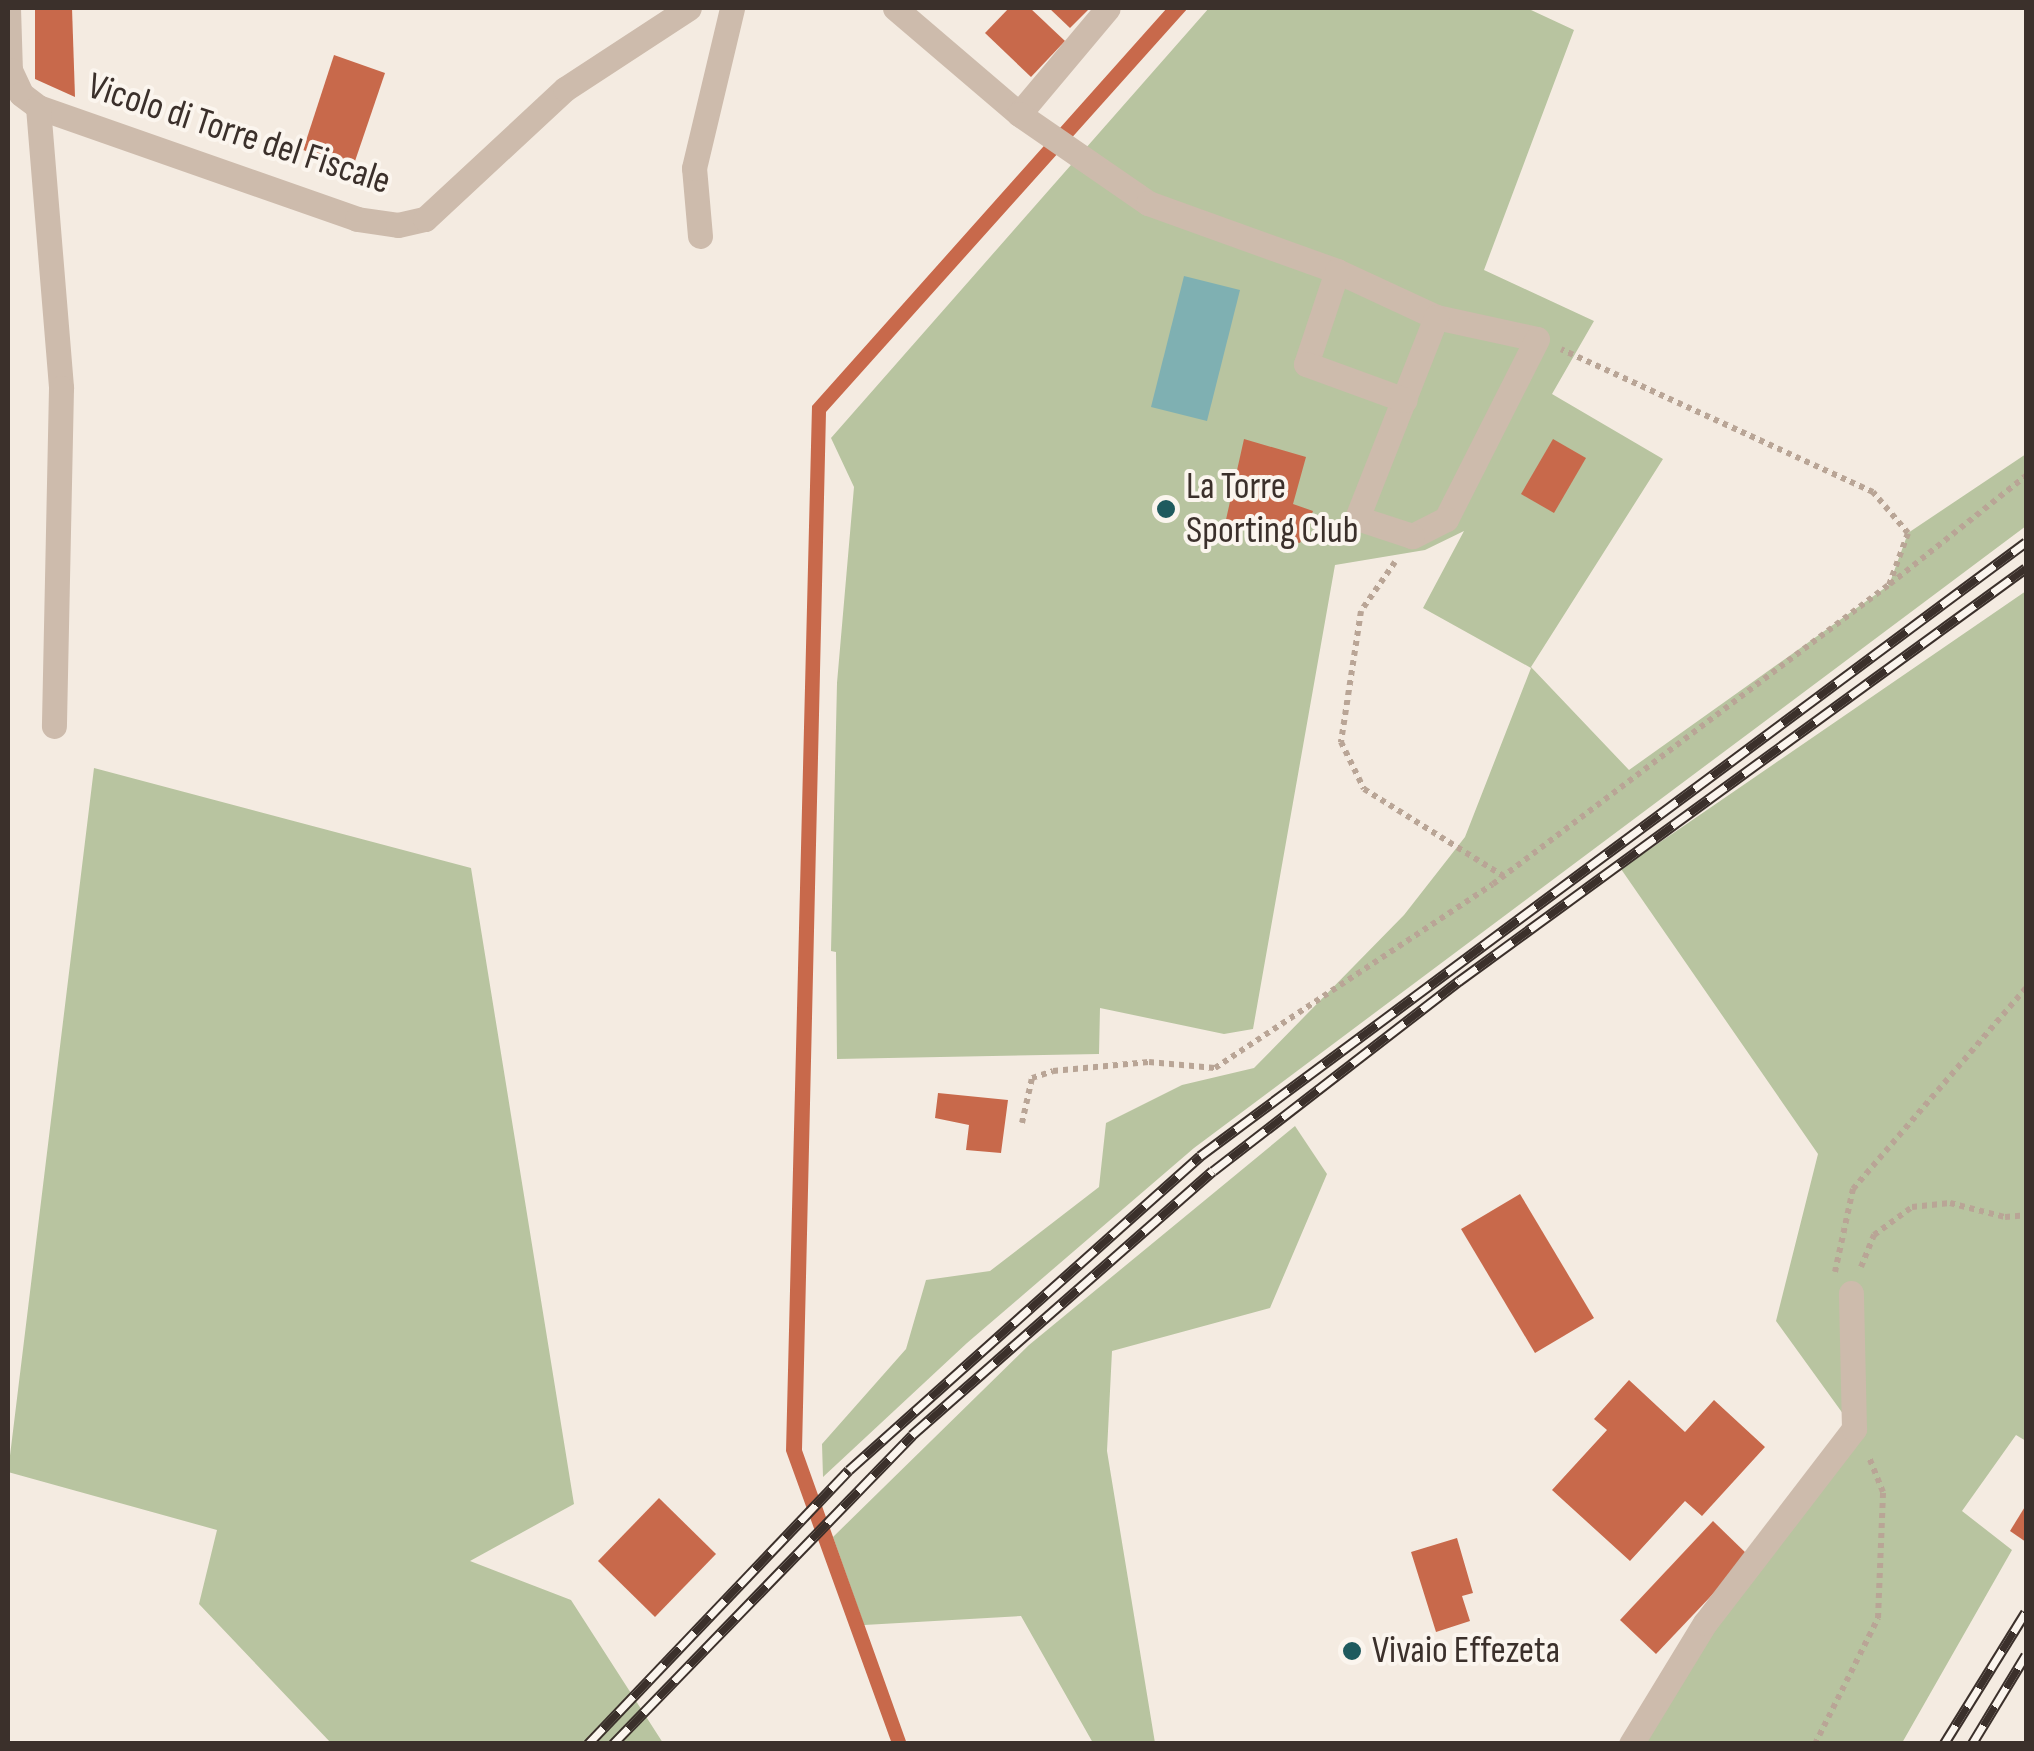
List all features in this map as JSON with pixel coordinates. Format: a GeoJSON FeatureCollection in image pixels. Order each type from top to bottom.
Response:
{"type":"FeatureCollection","features":[{"type":"Feature","properties":{"kind":"street"},"geometry":{"type":"LineString","coordinates":[[8,8],[10,70]]}},
{"type":"Feature","properties":{"kind":"street","name":"Vicolo di Torre del Fiscale"},"geometry":{"type":"LineString","coordinates":[[10,70],[21,94],[38,107],[357,219],[398,225],[425,219],[565,89],[689,8]]}},
{"type":"Feature","properties":{"kind":"street"},"geometry":{"type":"LineString","coordinates":[[700,236],[694,168],[732,8]]}},
{"type":"Feature","properties":{"kind":"street"},"geometry":{"type":"LineString","coordinates":[[895,8],[1019,114],[1148,203],[1337,271],[1436,316],[1537,338],[1446,519],[1412,536],[1357,518],[1436,316]]}},
{"type":"Feature","properties":{"kind":"street"},"geometry":{"type":"LineString","coordinates":[[1019,114],[1108,8]]}},
{"type":"Feature","properties":{"kind":"street"},"geometry":{"type":"LineString","coordinates":[[38,107],[61,388],[54,726]]}},
{"type":"Feature","properties":{"kind":"street"},"geometry":{"type":"LineString","coordinates":[[1337,271],[1306,364],[1405,400]]}},
{"type":"Feature","properties":{"kind":"street"},"geometry":{"type":"LineString","coordinates":[[1631,1744],[1705,1622],[1854,1429],[1850,1292]]}},
{"type":"Feature","properties":{"kind":"path"},"geometry":{"type":"LineString","coordinates":[[1537,338],[1873,492],[1908,533],[1889,585]]}},
{"type":"Feature","properties":{"kind":"path"},"geometry":{"type":"LineString","coordinates":[[1022,1122],[1032,1078],[1053,1071],[1149,1062],[1216,1068],[1504,876],[1889,585],[2026,476]]}},
{"type":"Feature","properties":{"kind":"path"},"geometry":{"type":"LineString","coordinates":[[1412,536],[1362,611],[1341,742],[1364,789],[1504,876]]}},
{"type":"Feature","properties":{"kind":"path"},"geometry":{"type":"LineString","coordinates":[[2026,988],[1853,1189],[1831,1267],[1850,1292],[1874,1235],[1912,1208],[1950,1202],[2004,1218],[2026,1215]]}},
{"type":"Feature","properties":{"kind":"path"},"geometry":{"type":"LineString","coordinates":[[1814,1744],[1878,1618],[1883,1492],[1854,1429]]}},
{"type":"Feature","properties":{"kind":"green space","name":"La Torre Sporting Club"},"geometry":{"type":"Polygon","coordinates":[[[1209,8],[1546,8],[1531,10],[1574,30],[1484,270],[1594,321],[1552,394],[1663,459],[1531,667],[1629,770],[1889,585],[1908,533],[2026,454],[2026,526],[1194,1148],[967,1343],[823,1477],[822,1444],[906,1349],[926,1280],[990,1271],[1099,1187],[1106,1123],[1182,1085],[1254,1068],[1404,915],[1465,837],[1531,668],[1423,608],[1464,531],[1425,550],[1335,565],[1253,1029],[1224,1034],[1100,1008],[1099,1054],[837,1059],[836,952],[831,951],[837,683],[854,487],[831,438],[1209,8]]]}},
{"type":"Feature","properties":{"kind":"green space"},"geometry":{"type":"Polygon","coordinates":[[[2026,591],[2026,1441],[2016,1435],[1962,1511],[2012,1550],[1902,1743],[1633,1743],[1854,1429],[1776,1321],[1818,1154],[1621,869],[2026,591]]]}},
{"type":"Feature","properties":{"kind":"green space"},"geometry":{"type":"Polygon","coordinates":[[[94,768],[471,868],[574,1504],[470,1561],[571,1600],[663,1743],[331,1743],[199,1604],[217,1530],[8,1472],[94,768]]]}},
{"type":"Feature","properties":{"kind":"green space"},"geometry":{"type":"Polygon","coordinates":[[[1295,1126],[1327,1174],[1270,1308],[1112,1351],[1107,1451],[1155,1743],[1093,1743],[1021,1616],[864,1625],[833,1537],[1029,1345],[1295,1126]]]}},
{"type":"Feature","properties":{"kind":"water"},"geometry":{"type":"Polygon","coordinates":[[[1184,276],[1240,290],[1207,421],[1151,407],[1184,276]]]}},
{"type":"Feature","properties":{"kind":"building"},"geometry":{"type":"Polygon","coordinates":[[[35,8],[72,8],[75,97],[35,79],[35,8]]]}},
{"type":"Feature","properties":{"kind":"building"},"geometry":{"type":"Polygon","coordinates":[[[1009,8],[1030,8],[1065,41],[1031,77],[985,33],[1009,8]]]}},
{"type":"Feature","properties":{"kind":"building"},"geometry":{"type":"Polygon","coordinates":[[[1049,8],[1090,8],[1070,28],[1049,8]]]}},
{"type":"Feature","properties":{"kind":"building"},"geometry":{"type":"Polygon","coordinates":[[[1167,8],[1188,8],[826,412],[802,1450],[907,1744],[892,1744],[786,1451],[812,406],[1167,8]]]}},
{"type":"Feature","properties":{"kind":"building"},"geometry":{"type":"Polygon","coordinates":[[[334,55],[385,73],[353,167],[303,150],[334,55]]]}},
{"type":"Feature","properties":{"kind":"building","name":"La Torre Sporting Club"},"geometry":{"type":"Polygon","coordinates":[[[1244,439],[1306,457],[1293,504],[1313,511],[1300,543],[1225,524],[1244,439]]]}},
{"type":"Feature","properties":{"kind":"building"},"geometry":{"type":"Polygon","coordinates":[[[1553,439],[1586,458],[1554,513],[1521,494],[1553,439]]]}},
{"type":"Feature","properties":{"kind":"building"},"geometry":{"type":"Polygon","coordinates":[[[938,1093],[1008,1100],[1001,1153],[966,1150],[969,1125],[935,1118],[938,1093]]]}},
{"type":"Feature","properties":{"kind":"building"},"geometry":{"type":"Polygon","coordinates":[[[1520,1194],[1594,1318],[1535,1353],[1461,1229],[1520,1194]]]}},
{"type":"Feature","properties":{"kind":"building"},"geometry":{"type":"Polygon","coordinates":[[[1629,1380],[1685,1432],[1714,1400],[1765,1447],[1702,1516],[1685,1501],[1630,1561],[1552,1490],[1607,1430],[1594,1419],[1629,1380]]]}},
{"type":"Feature","properties":{"kind":"building"},"geometry":{"type":"Polygon","coordinates":[[[659,1498],[716,1554],[655,1617],[598,1561],[659,1498]]]}},
{"type":"Feature","properties":{"kind":"building"},"geometry":{"type":"Polygon","coordinates":[[[2026,1505],[2026,1542],[2010,1531],[2026,1505]]]}},
{"type":"Feature","properties":{"kind":"building"},"geometry":{"type":"Polygon","coordinates":[[[1713,1521],[1749,1556],[1656,1654],[1620,1620],[1713,1521]]]}},
{"type":"Feature","properties":{"kind":"building"},"geometry":{"type":"Polygon","coordinates":[[[1457,1538],[1473,1593],[1462,1596],[1470,1621],[1436,1632],[1411,1552],[1457,1538]]]}},
{"type":"Feature","properties":{"kind":"railway"},"geometry":{"type":"LineString","coordinates":[[588,1744],[849,1470],[1200,1156],[2026,542]]}},
{"type":"Feature","properties":{"kind":"railway"},"geometry":{"type":"LineString","coordinates":[[613,1744],[912,1435],[1213,1171],[1459,981],[2026,568]]}},
{"type":"Feature","properties":{"kind":"railway"},"geometry":{"type":"LineString","coordinates":[[1944,1744],[2026,1612]]}},
{"type":"Feature","properties":{"kind":"railway"},"geometry":{"type":"LineString","coordinates":[[1972,1744],[2026,1655]]}},
{"type":"Feature","properties":{"kind":"place","name":"La Torre Sporting Club"},"geometry":{"type":"Point","coordinates":[1166,509]}},
{"type":"Feature","properties":{"kind":"place","name":"Vivaio Effezeta"},"geometry":{"type":"Point","coordinates":[1352,1651]}}]}
